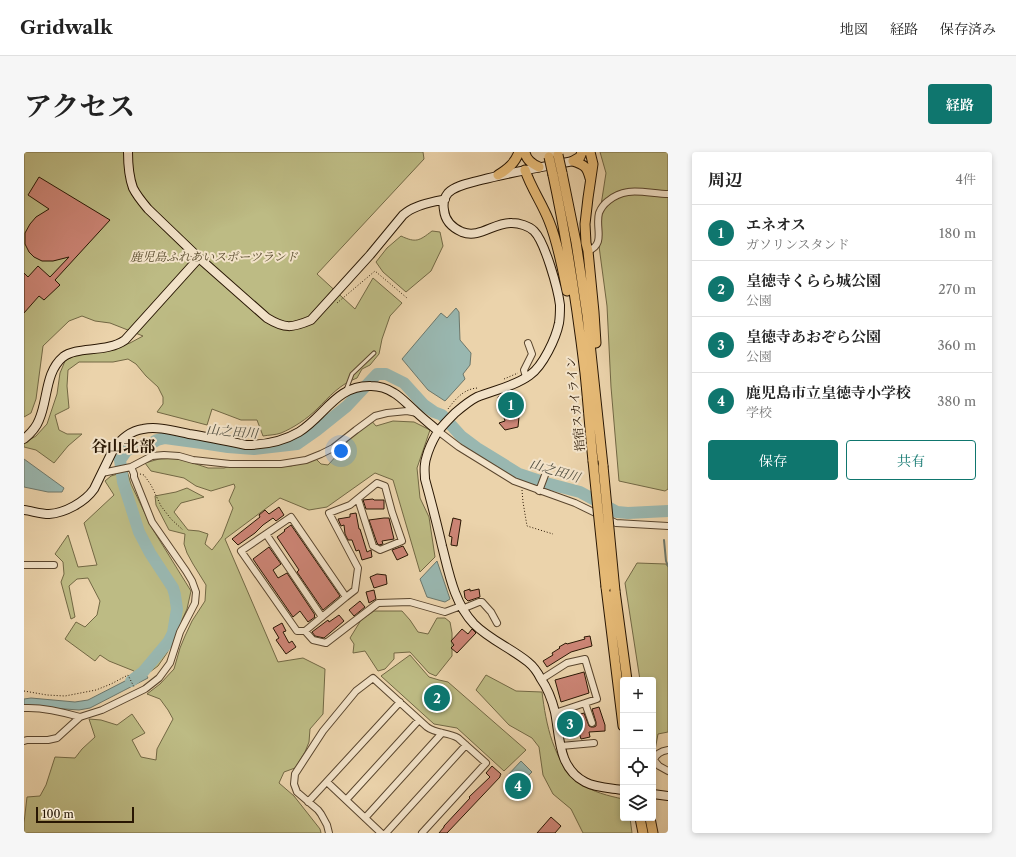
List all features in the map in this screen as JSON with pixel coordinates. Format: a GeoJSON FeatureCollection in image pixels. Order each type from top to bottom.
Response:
{"type":"FeatureCollection","features":[{"type":"Feature","properties":{"kind":"main road"},"geometry":{"type":"LineString","coordinates":[[498,175],[514,163],[519,152]]}},
{"type":"Feature","properties":{"kind":"main road"},"geometry":{"type":"LineString","coordinates":[[525,152],[531,163],[539,167]]}},
{"type":"Feature","properties":{"kind":"main road"},"geometry":{"type":"LineString","coordinates":[[573,160],[580,157],[582,152]]}},
{"type":"Feature","properties":{"kind":"main road"},"geometry":{"type":"LineString","coordinates":[[590,152],[593,164],[585,224],[594,312],[596,349],[593,365]]}},
{"type":"Feature","properties":{"kind":"main road","name":"指宿スカイライン"},"geometry":{"type":"LineString","coordinates":[[553,154],[578,257],[587,315],[615,591],[627,677]]}},
{"type":"Feature","properties":{"kind":"main road"},"geometry":{"type":"LineString","coordinates":[[573,160],[586,167],[591,182]]}},
{"type":"Feature","properties":{"kind":"main road"},"geometry":{"type":"LineString","coordinates":[[525,170],[529,182],[542,205],[554,234],[569,298],[580,360],[585,374]]}},
{"type":"Feature","properties":{"kind":"main road","name":"指宿スカイライン"},"geometry":{"type":"LineString","coordinates":[[558,174],[563,221],[585,374],[606,587],[621,713]]}},
{"type":"Feature","properties":{"kind":"main road"},"geometry":{"type":"LineString","coordinates":[[641,821],[643,833]]}},
{"type":"Feature","properties":{"kind":"main road"},"geometry":{"type":"LineString","coordinates":[[651,821],[653,833]]}},
{"type":"Feature","properties":{"kind":"street"},"geometry":{"type":"LineString","coordinates":[[128,152],[130,177],[133,188],[148,209],[199,258],[267,318],[276,323],[287,326],[298,326],[311,320],[370,256],[406,212],[422,205],[444,199]]}},
{"type":"Feature","properties":{"kind":"street"},"geometry":{"type":"LineString","coordinates":[[573,160],[498,175],[464,184],[448,193],[444,199],[443,208],[447,220],[456,229],[463,232],[470,234],[478,233],[501,224],[510,223],[517,223],[532,229],[541,241],[549,260],[560,304],[559,323],[547,355],[531,374],[470,401],[450,418],[440,429],[433,439],[425,462],[425,479],[452,583],[462,607],[472,622],[483,632],[529,663],[542,679],[548,689],[555,713],[562,754],[566,764],[575,775],[585,782],[597,786],[620,790]]}},
{"type":"Feature","properties":{"kind":"street"},"geometry":{"type":"LineString","coordinates":[[588,252],[596,247],[598,242],[599,215],[605,204],[611,199],[617,195],[629,192],[668,194]]}},
{"type":"Feature","properties":{"kind":"street"},"geometry":{"type":"LineString","coordinates":[[24,439],[36,426],[40,418],[52,373],[57,363],[64,356],[74,352],[109,347],[119,344],[125,340],[199,258]]}},
{"type":"Feature","properties":{"kind":"street"},"geometry":{"type":"LineString","coordinates":[[526,377],[524,370],[532,354],[528,343]]}},
{"type":"Feature","properties":{"kind":"street"},"geometry":{"type":"LineString","coordinates":[[24,510],[48,514],[60,512],[79,503],[90,494],[106,472],[113,450],[117,444],[122,439],[142,429],[161,428],[246,445],[273,443],[299,432],[308,426],[336,399],[348,391],[362,386],[374,386],[385,388],[394,393],[417,413],[440,429],[459,447],[514,481],[575,503],[616,523],[668,526]]}},
{"type":"Feature","properties":{"kind":"street"},"geometry":{"type":"LineString","coordinates":[[106,472],[128,468],[152,456],[164,455],[230,464],[281,464],[306,460],[332,448],[375,416],[407,411],[417,413]]}},
{"type":"Feature","properties":{"kind":"street"},"geometry":{"type":"LineString","coordinates":[[24,741],[57,738],[80,718],[102,710],[145,689],[159,678],[170,663],[180,632],[195,603],[196,592],[192,581],[152,522],[138,490],[134,474],[128,468]]}},
{"type":"Feature","properties":{"kind":"street"},"geometry":{"type":"LineString","coordinates":[[539,490],[545,475]]}},
{"type":"Feature","properties":{"kind":"street"},"geometry":{"type":"LineString","coordinates":[[346,597],[291,516],[241,551],[297,631],[305,631],[355,590],[358,568],[329,514],[350,505],[377,483],[385,486],[402,541],[380,550],[373,546],[358,499]]}},
{"type":"Feature","properties":{"kind":"street"},"geometry":{"type":"LineString","coordinates":[[266,534],[322,617]]}},
{"type":"Feature","properties":{"kind":"street"},"geometry":{"type":"LineString","coordinates":[[24,565],[54,565]]}},
{"type":"Feature","properties":{"kind":"street"},"geometry":{"type":"LineString","coordinates":[[305,631],[313,640],[326,643],[378,603],[410,602],[445,612],[482,602],[491,612],[497,623]]}},
{"type":"Feature","properties":{"kind":"street"},"geometry":{"type":"LineString","coordinates":[[542,679],[567,663],[584,659],[597,699],[555,713]]}},
{"type":"Feature","properties":{"kind":"street"},"geometry":{"type":"LineString","coordinates":[[330,832],[321,814],[297,792],[294,784],[295,774],[323,731],[356,691],[373,678],[431,730],[454,736],[486,763],[422,833]]}},
{"type":"Feature","properties":{"kind":"street"},"geometry":{"type":"LineString","coordinates":[[308,802],[400,702]]}},
{"type":"Feature","properties":{"kind":"street"},"geometry":{"type":"LineString","coordinates":[[585,703],[592,723]]}},
{"type":"Feature","properties":{"kind":"street"},"geometry":{"type":"LineString","coordinates":[[24,708],[46,709],[70,714],[80,718]]}},
{"type":"Feature","properties":{"kind":"street"},"geometry":{"type":"LineString","coordinates":[[346,800],[419,720]]}},
{"type":"Feature","properties":{"kind":"street"},"geometry":{"type":"LineString","coordinates":[[365,818],[442,733]]}},
{"type":"Feature","properties":{"kind":"street"},"geometry":{"type":"LineString","coordinates":[[561,746],[594,743]]}},
{"type":"Feature","properties":{"kind":"street"},"geometry":{"type":"LineString","coordinates":[[386,833],[466,745]]}},
{"type":"Feature","properties":{"kind":"street"},"geometry":{"type":"LineString","coordinates":[[668,750],[658,754],[654,760],[659,766],[668,771]]}},
{"type":"Feature","properties":{"kind":"street"},"geometry":{"type":"LineString","coordinates":[[327,782],[381,833]]}},
{"type":"Feature","properties":{"kind":"street"},"geometry":{"type":"LineString","coordinates":[[656,794],[668,796]]}},
{"type":"Feature","properties":{"kind":"lane"},"geometry":{"type":"LineString","coordinates":[[348,391],[352,374],[374,353]]}},
{"type":"Feature","properties":{"kind":"path"},"geometry":{"type":"LineString","coordinates":[[337,303],[376,271],[407,298]]}},
{"type":"Feature","properties":{"kind":"path"},"geometry":{"type":"LineString","coordinates":[[134,474],[144,475],[151,484],[161,506],[171,519],[183,530]]}},
{"type":"Feature","properties":{"kind":"path"},"geometry":{"type":"LineString","coordinates":[[521,484],[522,502],[528,526],[553,534]]}},
{"type":"Feature","properties":{"kind":"path"},"geometry":{"type":"LineString","coordinates":[[24,691],[65,696],[96,690],[128,675],[138,692]]}},
{"type":"Feature","properties":{"kind":"green space","name":"鹿児島ふれあいスポーツランド"},"geometry":{"type":"Polygon","coordinates":[[[24,152],[423,152],[424,159],[317,274],[355,309],[373,278],[402,303],[390,316],[382,339],[379,354],[370,365],[362,369],[357,378],[340,387],[304,420],[281,433],[263,436],[257,420],[241,420],[212,409],[207,425],[157,412],[163,404],[163,397],[158,387],[136,364],[128,359],[113,362],[79,362],[68,370],[67,386],[69,408],[55,415],[59,430],[67,434],[82,434],[68,446],[54,463],[36,450],[24,447],[24,443],[36,436],[47,424],[57,394],[60,373],[65,361],[77,354],[113,348],[130,343],[143,336],[110,323],[95,321],[82,316],[69,321],[43,346],[36,399],[31,413],[24,417],[24,152]]]}},
{"type":"Feature","properties":{"kind":"green space"},"geometry":{"type":"Polygon","coordinates":[[[600,152],[668,152],[668,489],[665,491],[619,481],[611,387],[607,306],[597,231],[606,173],[600,152]]]}},
{"type":"Feature","properties":{"kind":"green space"},"geometry":{"type":"Polygon","coordinates":[[[432,231],[440,232],[443,246],[431,271],[406,292],[383,272],[376,262],[387,248],[401,236],[410,240],[417,240],[432,231]]]}},
{"type":"Feature","properties":{"kind":"green space"},"geometry":{"type":"Polygon","coordinates":[[[370,419],[376,426],[393,421],[414,422],[430,430],[417,468],[420,498],[429,517],[435,557],[420,572],[393,480],[375,473],[327,507],[309,510],[280,498],[225,539],[278,662],[303,658],[325,669],[323,714],[310,729],[309,742],[305,752],[295,768],[284,772],[279,783],[294,796],[320,829],[321,833],[24,833],[27,797],[40,796],[46,785],[55,757],[75,758],[95,737],[89,719],[101,720],[117,725],[132,714],[145,733],[132,740],[141,757],[156,760],[157,749],[173,719],[160,699],[147,694],[160,684],[174,669],[185,636],[192,621],[205,601],[206,585],[187,553],[184,544],[185,534],[169,530],[156,505],[155,496],[176,492],[187,488],[204,497],[181,503],[174,512],[188,530],[208,534],[205,544],[212,550],[222,537],[233,508],[229,501],[235,487],[234,484],[211,491],[196,486],[184,478],[151,471],[145,463],[159,459],[178,458],[208,468],[224,468],[238,464],[291,466],[316,459],[321,464],[328,465],[352,435],[370,419]]]}},
{"type":"Feature","properties":{"kind":"green space"},"geometry":{"type":"Polygon","coordinates":[[[127,471],[131,484],[152,528],[191,591],[187,609],[167,653],[158,666],[139,680],[134,671],[109,661],[100,655],[95,661],[65,639],[76,622],[85,627],[97,615],[100,601],[88,578],[77,579],[69,586],[75,617],[71,619],[61,582],[64,574],[63,562],[55,554],[68,535],[78,567],[97,565],[84,523],[114,495],[105,481],[111,476],[127,471]]]}},
{"type":"Feature","properties":{"kind":"green space"},"geometry":{"type":"Polygon","coordinates":[[[637,563],[666,564],[668,567],[668,732],[658,734],[656,745],[656,677],[640,677],[625,583],[637,563]]]}},
{"type":"Feature","properties":{"kind":"green space"},"geometry":{"type":"Polygon","coordinates":[[[374,611],[402,611],[418,632],[428,634],[437,618],[445,618],[450,622],[452,633],[452,656],[436,676],[429,673],[410,652],[394,653],[394,659],[385,669],[378,671],[365,651],[353,653],[354,644],[350,638],[361,620],[374,611]]]}},
{"type":"Feature","properties":{"kind":"green space"},"geometry":{"type":"Polygon","coordinates":[[[410,655],[429,677],[448,682],[526,750],[504,771],[457,728],[434,724],[381,676],[410,655]]]}},
{"type":"Feature","properties":{"kind":"green space"},"geometry":{"type":"Polygon","coordinates":[[[486,675],[516,691],[542,692],[552,742],[563,764],[580,783],[590,789],[620,798],[620,821],[630,821],[632,833],[583,833],[571,809],[553,794],[543,775],[539,747],[532,738],[509,725],[476,690],[486,675]]]}},
{"type":"Feature","properties":{"kind":"green space"},"geometry":{"type":"Polygon","coordinates":[[[566,712],[572,715],[579,734],[567,738],[563,713],[566,712]]]}},
{"type":"Feature","properties":{"kind":"water"},"geometry":{"type":"Polygon","coordinates":[[[456,308],[459,312],[460,340],[471,353],[470,365],[463,374],[465,379],[445,401],[428,390],[402,359],[441,313],[447,318],[456,308]]]}},
{"type":"Feature","properties":{"kind":"water"},"geometry":{"type":"Polygon","coordinates":[[[24,459],[64,488],[62,492],[48,492],[24,487],[24,459]]]}},
{"type":"Feature","properties":{"kind":"water"},"geometry":{"type":"Polygon","coordinates":[[[437,561],[450,599],[445,602],[427,597],[420,579],[437,561]]]}},
{"type":"Feature","properties":{"kind":"water"},"geometry":{"type":"Polygon","coordinates":[[[143,670],[148,678],[90,708],[79,710],[24,706],[24,699],[31,698],[75,702],[88,700],[143,670]]]}},
{"type":"Feature","properties":{"kind":"water"},"geometry":{"type":"Polygon","coordinates":[[[521,761],[532,772],[525,779],[532,786],[525,793],[507,776],[521,761]]]}},
{"type":"Feature","properties":{"kind":"building","name":"鹿児島ふれあいスポーツランド"},"geometry":{"type":"Polygon","coordinates":[[[39,177],[110,220],[55,280],[60,285],[44,300],[39,296],[24,313],[24,273],[28,277],[38,266],[50,277],[69,257],[53,261],[42,261],[34,257],[29,252],[25,244],[25,233],[30,224],[36,217],[49,209],[28,195],[39,177]]]}},
{"type":"Feature","properties":{"kind":"building"},"geometry":{"type":"Polygon","coordinates":[[[506,394],[514,419],[519,417],[518,427],[505,430],[499,423],[505,421],[498,397],[506,394]]]}},
{"type":"Feature","properties":{"kind":"building"},"geometry":{"type":"Polygon","coordinates":[[[363,500],[384,500],[384,509],[366,509],[363,500]]]}},
{"type":"Feature","properties":{"kind":"building"},"geometry":{"type":"Polygon","coordinates":[[[279,507],[284,515],[276,521],[273,518],[238,545],[232,539],[260,517],[259,515],[265,510],[269,514],[279,507]]]}},
{"type":"Feature","properties":{"kind":"building"},"geometry":{"type":"Polygon","coordinates":[[[356,513],[359,529],[367,552],[371,550],[372,557],[362,560],[359,550],[356,551],[352,540],[348,540],[345,534],[344,525],[341,526],[338,519],[350,517],[350,514],[356,513]]]}},
{"type":"Feature","properties":{"kind":"building"},"geometry":{"type":"Polygon","coordinates":[[[389,518],[394,539],[382,541],[383,544],[379,545],[369,520],[389,518]]]}},
{"type":"Feature","properties":{"kind":"building"},"geometry":{"type":"Polygon","coordinates":[[[453,518],[461,520],[457,546],[451,545],[452,537],[449,536],[453,518]]]}},
{"type":"Feature","properties":{"kind":"building"},"geometry":{"type":"Polygon","coordinates":[[[291,525],[340,596],[323,610],[297,572],[299,570],[277,537],[291,525]]]}},
{"type":"Feature","properties":{"kind":"building"},"geometry":{"type":"Polygon","coordinates":[[[403,546],[408,555],[397,560],[392,550],[403,546]]]}},
{"type":"Feature","properties":{"kind":"building"},"geometry":{"type":"Polygon","coordinates":[[[269,547],[281,564],[273,570],[278,578],[287,573],[315,615],[315,617],[308,622],[300,611],[293,617],[253,559],[269,547]]]}},
{"type":"Feature","properties":{"kind":"building"},"geometry":{"type":"Polygon","coordinates":[[[377,574],[386,575],[387,584],[374,588],[370,577],[377,574]]]}},
{"type":"Feature","properties":{"kind":"building"},"geometry":{"type":"Polygon","coordinates":[[[470,589],[470,591],[479,589],[480,597],[468,601],[465,598],[464,591],[470,589]]]}},
{"type":"Feature","properties":{"kind":"building"},"geometry":{"type":"Polygon","coordinates":[[[374,590],[376,599],[369,603],[366,592],[374,590]]]}},
{"type":"Feature","properties":{"kind":"building"},"geometry":{"type":"Polygon","coordinates":[[[360,601],[365,607],[354,616],[349,610],[360,601]]]}},
{"type":"Feature","properties":{"kind":"building"},"geometry":{"type":"Polygon","coordinates":[[[339,615],[344,621],[324,638],[315,636],[312,632],[328,620],[329,622],[339,615]]]}},
{"type":"Feature","properties":{"kind":"building"},"geometry":{"type":"Polygon","coordinates":[[[282,623],[286,631],[283,632],[289,643],[292,641],[296,647],[286,654],[276,640],[279,638],[273,628],[282,623]]]}},
{"type":"Feature","properties":{"kind":"building"},"geometry":{"type":"Polygon","coordinates":[[[462,629],[468,634],[472,629],[476,633],[457,653],[451,648],[454,645],[451,641],[462,629]]]}},
{"type":"Feature","properties":{"kind":"building"},"geometry":{"type":"Polygon","coordinates":[[[590,636],[592,646],[571,652],[547,667],[543,661],[553,655],[552,653],[566,643],[585,639],[584,637],[590,636]]]}},
{"type":"Feature","properties":{"kind":"building"},"geometry":{"type":"Polygon","coordinates":[[[584,672],[589,693],[561,702],[555,680],[584,672]]]}},
{"type":"Feature","properties":{"kind":"building"},"geometry":{"type":"Polygon","coordinates":[[[599,707],[605,725],[605,731],[589,732],[590,737],[581,739],[574,716],[584,713],[589,726],[594,727],[596,726],[596,722],[592,709],[599,707]]]}},
{"type":"Feature","properties":{"kind":"building"},"geometry":{"type":"Polygon","coordinates":[[[492,766],[501,774],[500,777],[447,833],[439,833],[470,798],[469,797],[490,777],[486,773],[492,766]]]}},
{"type":"Feature","properties":{"kind":"building"},"geometry":{"type":"Polygon","coordinates":[[[551,817],[561,826],[555,833],[537,833],[551,817]]]}},
{"type":"Feature","properties":{"kind":"waterway","name":"山之田川"},"geometry":{"type":"LineString","coordinates":[[131,681],[143,672],[169,641],[173,633],[177,609],[173,588],[150,553],[139,532],[123,482],[120,460],[127,450],[152,443],[157,440],[165,438],[228,447],[254,449],[297,444],[347,406],[377,374],[386,374],[404,383],[424,405],[434,412],[442,415],[461,436],[477,448],[519,474],[580,492],[617,512],[628,513],[668,511]]}},
{"type":"Feature","properties":{"kind":"waterway"},"geometry":{"type":"LineString","coordinates":[[664,540],[666,561],[668,566]]}},
{"type":"Feature","properties":{"kind":"place","name":"エネオス"},"geometry":{"type":"Point","coordinates":[511,405]}},
{"type":"Feature","properties":{"kind":"place","name":"皇徳寺くらら城公園"},"geometry":{"type":"Point","coordinates":[437,698]}},
{"type":"Feature","properties":{"kind":"place","name":"皇徳寺あおぞら公園"},"geometry":{"type":"Point","coordinates":[570,724]}},
{"type":"Feature","properties":{"kind":"place","name":"鹿児島市立皇徳寺小学校"},"geometry":{"type":"Point","coordinates":[518,786]}},
{"type":"Feature","properties":{"kind":"district","name":"谷山北部"},"geometry":{"type":"Point","coordinates":[123,446]}}]}
